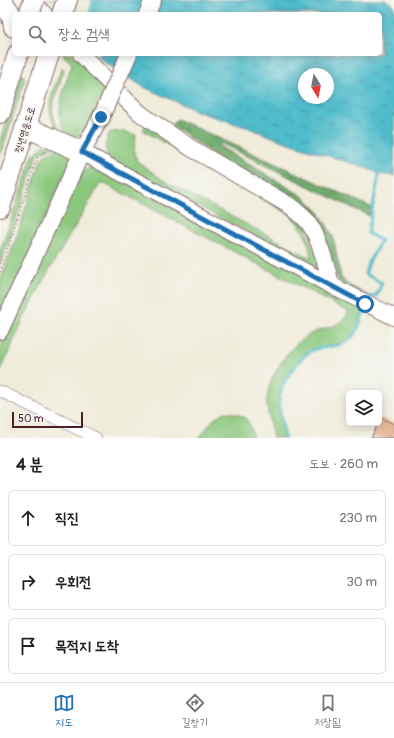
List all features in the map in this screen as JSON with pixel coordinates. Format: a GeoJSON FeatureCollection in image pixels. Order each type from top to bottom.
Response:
{"type":"FeatureCollection","features":[{"type":"Feature","properties":{"kind":"highway"},"geometry":{"type":"LineString","coordinates":[[1,0],[12,16]]}},
{"type":"Feature","properties":{"kind":"highway"},"geometry":{"type":"LineString","coordinates":[[30,12],[34,0]]}},
{"type":"Feature","properties":{"kind":"highway"},"geometry":{"type":"LineString","coordinates":[[63,12],[67,0]]}},
{"type":"Feature","properties":{"kind":"highway","name":"청년영웅도로"},"geometry":{"type":"LineString","coordinates":[[0,206],[48,56]]}},
{"type":"Feature","properties":{"kind":"highway"},"geometry":{"type":"LineString","coordinates":[[0,113],[16,58]]}},
{"type":"Feature","properties":{"kind":"highway"},"geometry":{"type":"LineString","coordinates":[[26,127],[82,152]]}},
{"type":"Feature","properties":{"kind":"street"},"geometry":{"type":"LineString","coordinates":[[31,0],[42,12]]}},
{"type":"Feature","properties":{"kind":"street"},"geometry":{"type":"LineString","coordinates":[[147,12],[153,0]]}},
{"type":"Feature","properties":{"kind":"street"},"geometry":{"type":"LineString","coordinates":[[83,56],[140,113],[191,148],[292,207],[302,215],[314,232],[332,286]]}},
{"type":"Feature","properties":{"kind":"street"},"geometry":{"type":"LineString","coordinates":[[0,332],[82,152],[101,117],[128,56]]}},
{"type":"Feature","properties":{"kind":"street"},"geometry":{"type":"LineString","coordinates":[[82,152],[332,286],[394,317]]}},
{"type":"Feature","properties":{"kind":"street"},"geometry":{"type":"LineString","coordinates":[[0,391],[96,438]]}},
{"type":"Feature","properties":{"kind":"path"},"geometry":{"type":"LineString","coordinates":[[0,272],[37,158],[42,152],[64,144]]}},
{"type":"Feature","properties":{"kind":"green space"},"geometry":{"type":"Polygon","coordinates":[[[64,56],[75,56],[107,88],[80,139],[69,135],[63,128],[60,119],[62,95],[72,64],[64,56]]]}},
{"type":"Feature","properties":{"kind":"green space"},"geometry":{"type":"Polygon","coordinates":[[[62,67],[64,69],[52,108],[54,118],[60,132],[54,124],[50,108],[53,92],[62,67]]]}},
{"type":"Feature","properties":{"kind":"green space"},"geometry":{"type":"Polygon","coordinates":[[[23,75],[25,79],[0,157],[0,141],[21,76],[23,75]]]}},
{"type":"Feature","properties":{"kind":"green space"},"geometry":{"type":"Polygon","coordinates":[[[177,119],[371,207],[369,216],[220,143],[219,146],[304,197],[318,210],[333,236],[341,277],[347,284],[369,296],[339,283],[327,244],[207,150],[171,125],[177,119]]]}},
{"type":"Feature","properties":{"kind":"green space"},"geometry":{"type":"Polygon","coordinates":[[[147,124],[303,222],[323,273],[109,158],[106,152],[106,146],[109,133],[119,131],[136,135],[134,150],[138,162],[166,182],[311,258],[307,239],[298,224],[289,214],[190,159],[143,130],[147,124]]]}},
{"type":"Feature","properties":{"kind":"green space"},"geometry":{"type":"Polygon","coordinates":[[[51,144],[57,145],[41,152],[36,159],[0,265],[0,251],[33,155],[43,146],[51,144]]]}},
{"type":"Feature","properties":{"kind":"green space"},"geometry":{"type":"Polygon","coordinates":[[[59,148],[73,155],[0,321],[0,281],[17,236],[41,159],[47,153],[59,148]]]}},
{"type":"Feature","properties":{"kind":"green space"},"geometry":{"type":"Polygon","coordinates":[[[93,166],[394,321],[394,325],[364,311],[353,335],[346,341],[309,351],[294,366],[282,384],[279,409],[285,438],[273,438],[267,399],[268,390],[276,371],[295,345],[316,331],[336,325],[345,318],[349,312],[101,182],[47,274],[23,320],[0,372],[0,349],[7,330],[60,213],[83,172],[93,166]]]}},
{"type":"Feature","properties":{"kind":"green space"},"geometry":{"type":"Polygon","coordinates":[[[225,412],[237,414],[245,418],[252,431],[253,438],[199,438],[214,419],[225,412]]]}},
{"type":"Feature","properties":{"kind":"water"},"geometry":{"type":"Polygon","coordinates":[[[42,0],[386,0],[394,6],[394,176],[379,174],[369,169],[196,111],[142,86],[103,61],[98,56],[382,56],[382,12],[54,12],[42,0]]]}},
{"type":"Feature","properties":{"kind":"pier"},"geometry":{"type":"Polygon","coordinates":[[[40,0],[92,0],[89,12],[51,12],[40,0]]]}},
{"type":"Feature","properties":{"kind":"building"},"geometry":{"type":"Polygon","coordinates":[[[382,418],[394,424],[394,438],[371,438],[377,426],[382,426],[382,418]]]}},
{"type":"Feature","properties":{"kind":"waterway"},"geometry":{"type":"LineString","coordinates":[[369,299],[370,297],[376,296],[382,283],[365,274],[369,262],[381,241],[368,233],[379,174]]}},
{"type":"Feature","properties":{"kind":"waterway"},"geometry":{"type":"LineString","coordinates":[[285,438],[279,409],[279,401],[280,393],[288,377],[305,355],[310,351],[342,344],[350,339],[357,330],[364,312]]}},
{"type":"Feature","properties":{"kind":"route"},"geometry":{"type":"LineString","coordinates":[[101,117],[82,152],[365,304]]}}]}
